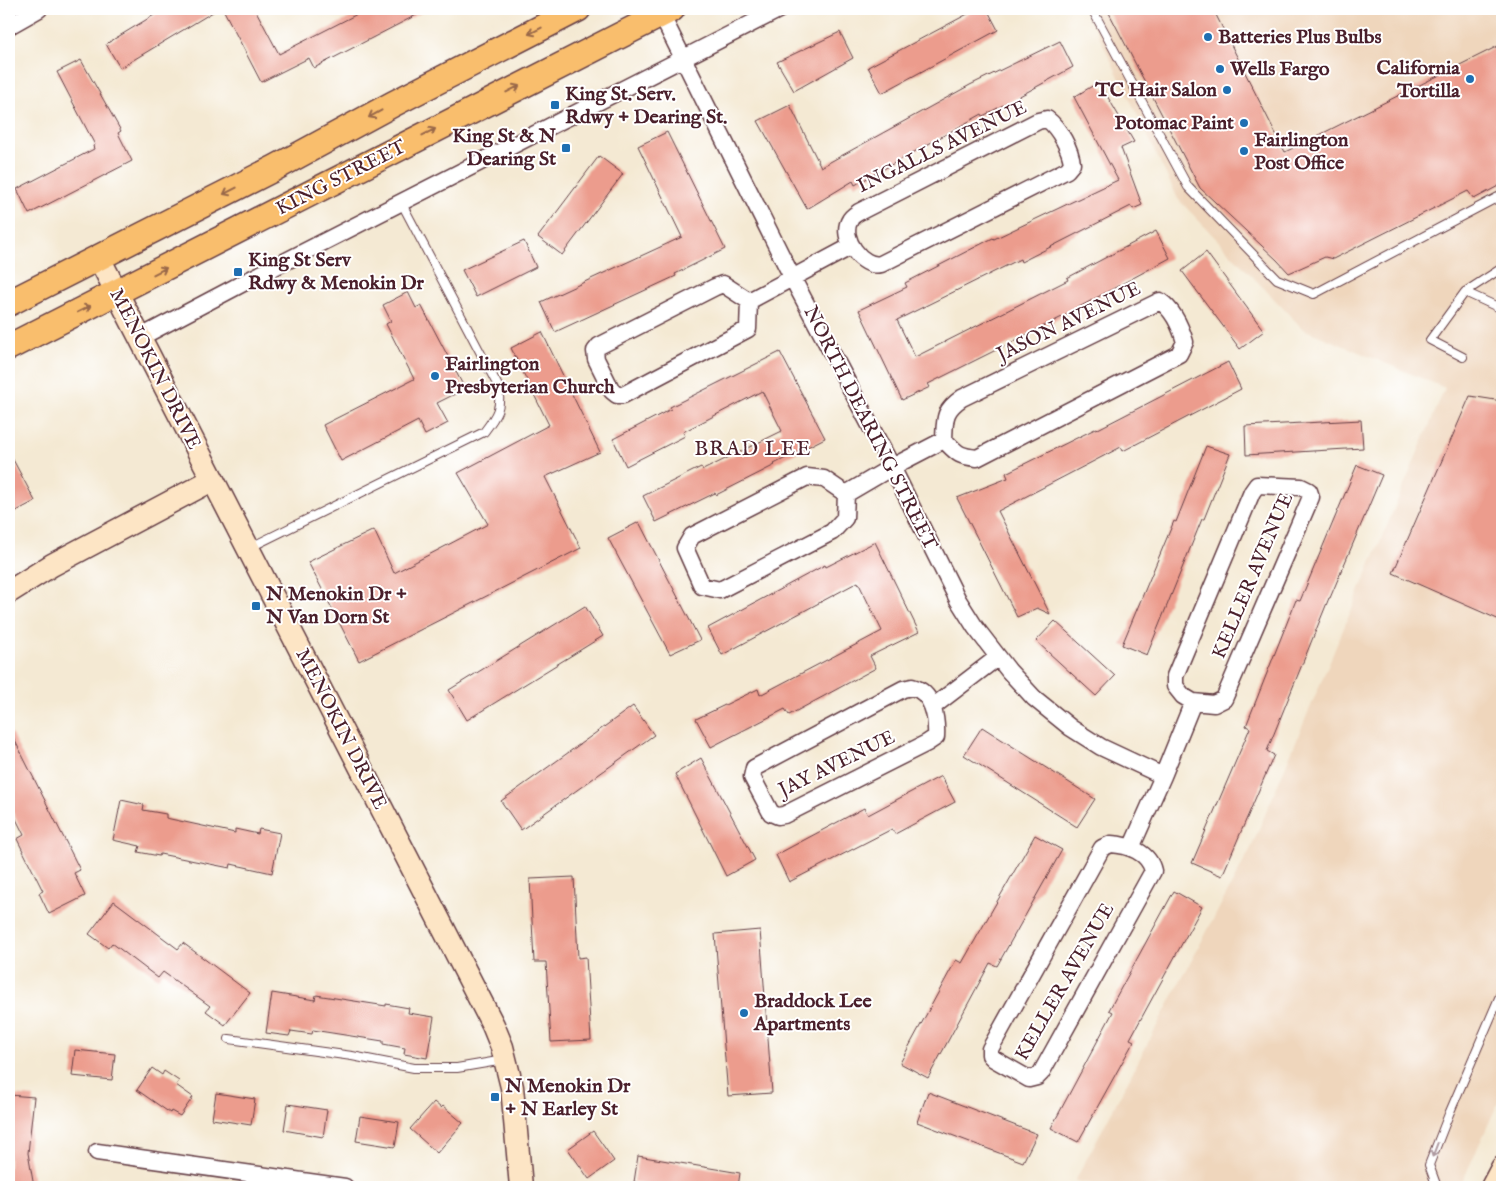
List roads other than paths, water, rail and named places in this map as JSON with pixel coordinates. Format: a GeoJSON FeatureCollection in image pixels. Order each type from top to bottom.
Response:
{"type":"FeatureCollection","features":[{"type":"Feature","properties":{"kind":"main road","name":"KING STREET"},"geometry":{"type":"LineString","coordinates":[[9,303],[264,174],[393,104],[578,9]]}},
{"type":"Feature","properties":{"kind":"main road","name":"KING STREET"},"geometry":{"type":"LineString","coordinates":[[9,346],[116,293],[664,11]]}},
{"type":"Feature","properties":{"kind":"street"},"geometry":{"type":"LineString","coordinates":[[9,24],[38,9]]}},
{"type":"Feature","properties":{"kind":"street"},"geometry":{"type":"LineString","coordinates":[[139,338],[780,9]]}},
{"type":"Feature","properties":{"kind":"street","name":"NORTH DEARING STREET"},"geometry":{"type":"LineString","coordinates":[[664,11],[684,58],[794,278],[892,467],[958,600],[975,627],[1034,698],[1071,728],[1101,747],[1163,776]]}},
{"type":"Feature","properties":{"kind":"street","name":"INGALLS AVENUE"},"geometry":{"type":"LineString","coordinates":[[1047,119],[1054,124],[1071,157],[1072,164],[1067,170],[881,264],[874,266],[850,247],[847,227],[850,219],[859,212],[1038,121],[1047,119]]}},
{"type":"Feature","properties":{"kind":"street"},"geometry":{"type":"LineString","coordinates":[[749,301],[850,247]]}},
{"type":"Feature","properties":{"kind":"street","name":"MENOKIN DRIVE"},"geometry":{"type":"LineString","coordinates":[[99,258],[493,1025],[506,1060],[512,1087],[520,1187]]}},
{"type":"Feature","properties":{"kind":"street"},"geometry":{"type":"LineString","coordinates":[[723,284],[749,301],[748,329],[624,395],[617,395],[612,391],[596,359],[595,351],[599,346],[723,284]]}},
{"type":"Feature","properties":{"kind":"street","name":"JASON AVENUE"},"geometry":{"type":"LineString","coordinates":[[1160,301],[1167,306],[1182,332],[1185,342],[1179,354],[978,458],[966,458],[958,454],[944,440],[945,417],[951,406],[962,398],[1160,301]]}},
{"type":"Feature","properties":{"kind":"street"},"geometry":{"type":"LineString","coordinates":[[846,494],[944,440]]}},
{"type":"Feature","properties":{"kind":"street"},"geometry":{"type":"LineString","coordinates":[[807,477],[824,479],[846,494],[845,518],[832,532],[720,590],[702,586],[685,548],[692,536],[807,477]]}},
{"type":"Feature","properties":{"kind":"street"},"geometry":{"type":"LineString","coordinates":[[9,592],[52,565],[212,480]]}},
{"type":"Feature","properties":{"kind":"street","name":"KELLER AVENUE"},"geometry":{"type":"LineString","coordinates":[[1257,485],[1301,487],[1309,491],[1311,497],[1224,699],[1214,704],[1193,702],[1183,696],[1175,686],[1175,676],[1252,492],[1257,485]]}},
{"type":"Feature","properties":{"kind":"street"},"geometry":{"type":"LineString","coordinates":[[934,706],[998,656]]}},
{"type":"Feature","properties":{"kind":"street","name":"JAY AVENUE"},"geometry":{"type":"LineString","coordinates":[[912,687],[920,689],[934,706],[937,724],[936,737],[932,740],[784,816],[771,813],[752,776],[754,768],[764,761],[903,689],[912,687]]}},
{"type":"Feature","properties":{"kind":"street"},"geometry":{"type":"LineString","coordinates":[[1131,848],[1193,702]]}},
{"type":"Feature","properties":{"kind":"street","name":"KELLER AVENUE"},"geometry":{"type":"LineString","coordinates":[[1110,844],[1124,845],[1131,848],[1147,858],[1151,863],[1153,871],[1041,1073],[1037,1077],[1029,1079],[994,1059],[990,1055],[990,1049],[1102,848],[1110,844]]}},
{"type":"Feature","properties":{"kind":"street"},"geometry":{"type":"LineString","coordinates":[[97,1152],[345,1187]]}},
{"type":"Feature","properties":{"kind":"street"},"geometry":{"type":"LineString","coordinates":[[1492,1187],[1502,1168]]}},
{"type":"Feature","properties":{"kind":"lane"},"geometry":{"type":"LineString","coordinates":[[1092,9],[1188,187],[1277,279],[1314,294],[1502,195]]}},
{"type":"Feature","properties":{"kind":"lane"},"geometry":{"type":"LineString","coordinates":[[248,549],[484,432],[495,418],[501,401],[498,386],[401,202]]}},
{"type":"Feature","properties":{"kind":"lane"},"geometry":{"type":"LineString","coordinates":[[1463,357],[1430,340],[1465,292],[1502,268]]}},
{"type":"Feature","properties":{"kind":"lane"},"geometry":{"type":"LineString","coordinates":[[1465,292],[1502,309]]}},
{"type":"Feature","properties":{"kind":"lane"},"geometry":{"type":"LineString","coordinates":[[1437,1187],[1429,1165],[1502,991]]}},
{"type":"Feature","properties":{"kind":"lane"},"geometry":{"type":"LineString","coordinates":[[229,1039],[352,1056],[414,1068],[457,1068],[506,1060]]}},
{"type":"Feature","properties":{"kind":"place","name":"Batteries Plus Bulbs"},"geometry":{"type":"Point","coordinates":[1208,37]}},
{"type":"Feature","properties":{"kind":"place","name":"Wells Fargo"},"geometry":{"type":"Point","coordinates":[1220,69]}},
{"type":"Feature","properties":{"kind":"place","name":"California Tortilla"},"geometry":{"type":"Point","coordinates":[1470,79]}},
{"type":"Feature","properties":{"kind":"place","name":"TC Hair Salon"},"geometry":{"type":"Point","coordinates":[1227,90]}},
{"type":"Feature","properties":{"kind":"place","name":"King St. Serv. Rdwy + Dearing St."},"geometry":{"type":"Point","coordinates":[555,105]}},
{"type":"Feature","properties":{"kind":"place","name":"Potomac Paint"},"geometry":{"type":"Point","coordinates":[1244,123]}},
{"type":"Feature","properties":{"kind":"place","name":"King St & N Dearing St"},"geometry":{"type":"Point","coordinates":[566,148]}},
{"type":"Feature","properties":{"kind":"place","name":"Fairlington Post Office"},"geometry":{"type":"Point","coordinates":[1244,151]}},
{"type":"Feature","properties":{"kind":"place","name":"King St Serv Rdwy & Menokin Dr"},"geometry":{"type":"Point","coordinates":[238,272]}},
{"type":"Feature","properties":{"kind":"place","name":"Fairlington Presbyterian Church"},"geometry":{"type":"Point","coordinates":[435,376]}},
{"type":"Feature","properties":{"kind":"place","name":"N Menokin Dr + N Van Dorn St"},"geometry":{"type":"Point","coordinates":[256,606]}},
{"type":"Feature","properties":{"kind":"place","name":"Braddock Lee Apartments"},"geometry":{"type":"Point","coordinates":[744,1013]}},
{"type":"Feature","properties":{"kind":"place","name":"N Menokin Dr + N Earley St"},"geometry":{"type":"Point","coordinates":[495,1097]}},
{"type":"Feature","properties":{"kind":"district","name":"BRAD LEE"},"geometry":{"type":"Point","coordinates":[753,449]}}]}
